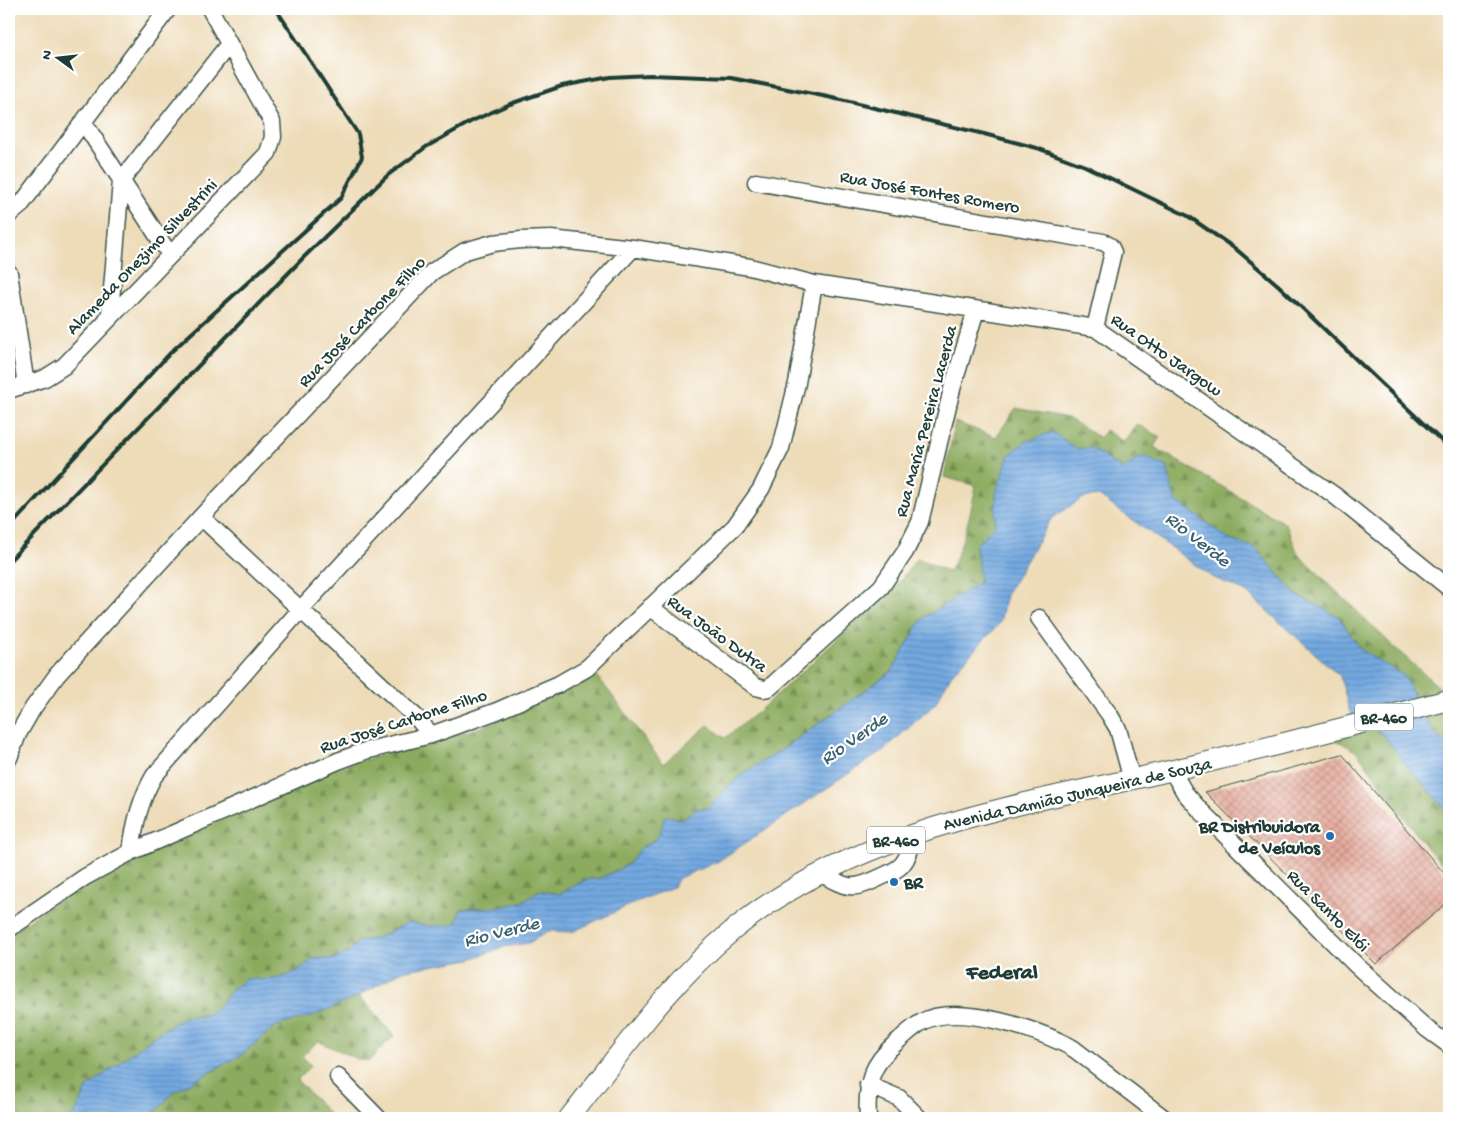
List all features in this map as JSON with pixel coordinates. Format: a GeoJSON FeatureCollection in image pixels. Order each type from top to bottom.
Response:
{"type":"FeatureCollection","features":[{"type":"Feature","properties":{"kind":"main road","name":"Avenida Damião Junqueira de Souza"},"geometry":{"type":"LineString","coordinates":[[569,1118],[662,1000],[696,964],[732,931],[769,904],[820,873],[851,858],[915,833],[983,814],[1172,771],[1449,700]]}},
{"type":"Feature","properties":{"kind":"street"},"geometry":{"type":"LineString","coordinates":[[107,321],[110,313],[121,181],[229,44],[210,9]]}},
{"type":"Feature","properties":{"kind":"street"},"geometry":{"type":"LineString","coordinates":[[9,215],[20,206],[84,123],[167,10]]}},
{"type":"Feature","properties":{"kind":"street","name":"Alameda Onezimo Silvestrini"},"geometry":{"type":"LineString","coordinates":[[9,390],[45,378],[64,366],[268,153],[273,137],[272,122],[229,44]]}},
{"type":"Feature","properties":{"kind":"street"},"geometry":{"type":"LineString","coordinates":[[84,123],[170,255]]}},
{"type":"Feature","properties":{"kind":"street","name":"Rua José Fontes Romero"},"geometry":{"type":"LineString","coordinates":[[756,182],[1107,243],[1113,252],[1095,328]]}},
{"type":"Feature","properties":{"kind":"street","name":"Rua José Carbone Filho"},"geometry":{"type":"LineString","coordinates":[[9,758],[18,734],[57,675],[432,272],[465,251],[502,242],[551,239],[633,248],[750,267]]}},
{"type":"Feature","properties":{"kind":"street"},"geometry":{"type":"LineString","coordinates":[[131,852],[134,827],[144,792],[154,776],[301,609],[633,248]]}},
{"type":"Feature","properties":{"kind":"street","name":"Rua Otto Jargow"},"geometry":{"type":"LineString","coordinates":[[750,267],[814,284],[1095,328],[1334,495],[1449,588]]}},
{"type":"Feature","properties":{"kind":"street"},"geometry":{"type":"LineString","coordinates":[[9,273],[26,385]]}},
{"type":"Feature","properties":{"kind":"street","name":"Rua José Carbone Filho"},"geometry":{"type":"LineString","coordinates":[[9,929],[85,877],[131,852],[338,760],[365,751],[431,735],[497,711],[559,684],[587,668],[735,526],[761,489],[781,448],[797,383],[814,284]]}},
{"type":"Feature","properties":{"kind":"street","name":"Rua Maria Pereira Lacerda"},"geometry":{"type":"LineString","coordinates":[[764,689],[770,688],[881,587],[905,552],[920,522],[952,389],[976,310]]}},
{"type":"Feature","properties":{"kind":"street"},"geometry":{"type":"LineString","coordinates":[[202,518],[301,609],[416,718],[431,735]]}},
{"type":"Feature","properties":{"kind":"street","name":"Rua João Dutra"},"geometry":{"type":"LineString","coordinates":[[650,608],[756,687],[764,689]]}},
{"type":"Feature","properties":{"kind":"street"},"geometry":{"type":"LineString","coordinates":[[1039,618],[1118,729],[1132,780]]}},
{"type":"Feature","properties":{"kind":"street","name":"Rua Santo Elói"},"geometry":{"type":"LineString","coordinates":[[1172,771],[1185,793],[1200,810],[1356,965],[1427,1029],[1449,1045]]}},
{"type":"Feature","properties":{"kind":"street"},"geometry":{"type":"LineString","coordinates":[[820,873],[839,884],[854,887],[863,886],[898,868],[905,862],[915,833]]}},
{"type":"Feature","properties":{"kind":"street"},"geometry":{"type":"LineString","coordinates":[[868,1118],[868,1085],[880,1059],[922,1022],[948,1016],[976,1017],[1018,1025],[1060,1040],[1164,1118]]}},
{"type":"Feature","properties":{"kind":"street"},"geometry":{"type":"LineString","coordinates":[[338,1077],[378,1118]]}},
{"type":"Feature","properties":{"kind":"street"},"geometry":{"type":"LineString","coordinates":[[868,1085],[899,1098],[919,1118]]}},
{"type":"Feature","properties":{"kind":"green space"},"geometry":{"type":"Polygon","coordinates":[[[1016,408],[1068,418],[1100,438],[1105,430],[1124,442],[1137,424],[1160,437],[1154,447],[1286,524],[1298,554],[1392,645],[1444,692],[1416,698],[1403,676],[1360,649],[1339,617],[1295,594],[1256,548],[1230,540],[1175,500],[1167,467],[1123,470],[1092,448],[996,493],[995,525],[976,545],[981,582],[922,619],[892,671],[783,749],[742,774],[707,808],[696,809],[682,819],[665,816],[660,833],[652,842],[642,847],[627,865],[601,878],[585,880],[560,894],[538,891],[521,902],[512,905],[461,909],[457,923],[452,925],[433,926],[409,922],[377,938],[358,942],[348,953],[335,959],[314,958],[291,974],[275,979],[247,979],[232,989],[215,1011],[202,1016],[185,1017],[158,1033],[88,1087],[75,1114],[69,1118],[9,1118],[9,934],[90,879],[335,768],[478,728],[497,721],[596,674],[663,764],[708,725],[725,738],[759,711],[897,585],[917,558],[949,572],[966,530],[976,486],[944,477],[955,422],[996,437],[1016,408]]]}},
{"type":"Feature","properties":{"kind":"green space"},"geometry":{"type":"Polygon","coordinates":[[[1449,710],[1449,746],[1433,733],[1425,716],[1449,710]]]}},
{"type":"Feature","properties":{"kind":"green space"},"geometry":{"type":"Polygon","coordinates":[[[1374,729],[1382,733],[1407,766],[1449,812],[1449,871],[1425,846],[1357,752],[1333,738],[1374,729]]]}},
{"type":"Feature","properties":{"kind":"green space"},"geometry":{"type":"Polygon","coordinates":[[[359,995],[394,1036],[369,1061],[357,1059],[318,1041],[302,1056],[311,1065],[297,1080],[330,1115],[326,1118],[146,1118],[157,1110],[175,1091],[241,1055],[276,1026],[312,1016],[359,995]]]}},
{"type":"Feature","properties":{"kind":"water","name":"Rio Verde"},"geometry":{"type":"Polygon","coordinates":[[[1052,432],[1077,449],[1092,448],[1122,470],[1143,456],[1167,467],[1175,500],[1230,540],[1256,548],[1295,594],[1339,617],[1360,649],[1404,676],[1433,733],[1449,746],[1449,812],[1407,766],[1382,733],[1351,716],[1340,676],[1246,592],[1212,577],[1099,496],[1083,498],[1051,519],[1006,595],[1000,623],[951,675],[935,704],[884,750],[717,862],[679,878],[673,887],[572,932],[548,931],[529,943],[503,947],[471,959],[402,971],[353,999],[312,1016],[276,1026],[241,1055],[175,1091],[157,1110],[146,1118],[69,1118],[75,1114],[88,1087],[158,1033],[185,1017],[202,1016],[215,1011],[232,989],[247,978],[266,980],[283,977],[299,970],[314,958],[335,959],[348,953],[358,942],[377,938],[409,922],[433,926],[452,925],[457,923],[461,909],[512,905],[521,902],[538,891],[560,894],[585,880],[601,878],[627,865],[642,847],[652,842],[660,833],[665,816],[682,819],[696,809],[707,808],[742,774],[783,749],[892,671],[922,619],[980,582],[976,545],[995,525],[996,493],[1009,455],[1025,442],[1052,432]]]}},
{"type":"Feature","properties":{"kind":"building","name":"BR Distribuidora de Veículos"},"geometry":{"type":"Polygon","coordinates":[[[1342,754],[1449,879],[1449,901],[1376,964],[1205,792],[1342,754]]]}},
{"type":"Feature","properties":{"kind":"railway"},"geometry":{"type":"LineString","coordinates":[[9,528],[172,351],[341,198],[362,157],[358,134],[276,9]]}},
{"type":"Feature","properties":{"kind":"railway"},"geometry":{"type":"LineString","coordinates":[[9,561],[303,258],[388,175],[426,147],[472,121],[510,104],[562,86],[610,77],[650,75],[731,78],[828,97],[984,134],[1037,148],[1085,166],[1188,216],[1237,250],[1278,285],[1449,448]]}},
{"type":"Feature","properties":{"kind":"place","name":"BR Distribuidora de Veículos"},"geometry":{"type":"Point","coordinates":[1330,836]}},
{"type":"Feature","properties":{"kind":"place","name":"BR"},"geometry":{"type":"Point","coordinates":[894,882]}},
{"type":"Feature","properties":{"kind":"district","name":"Federal"},"geometry":{"type":"Point","coordinates":[1002,970]}}]}
